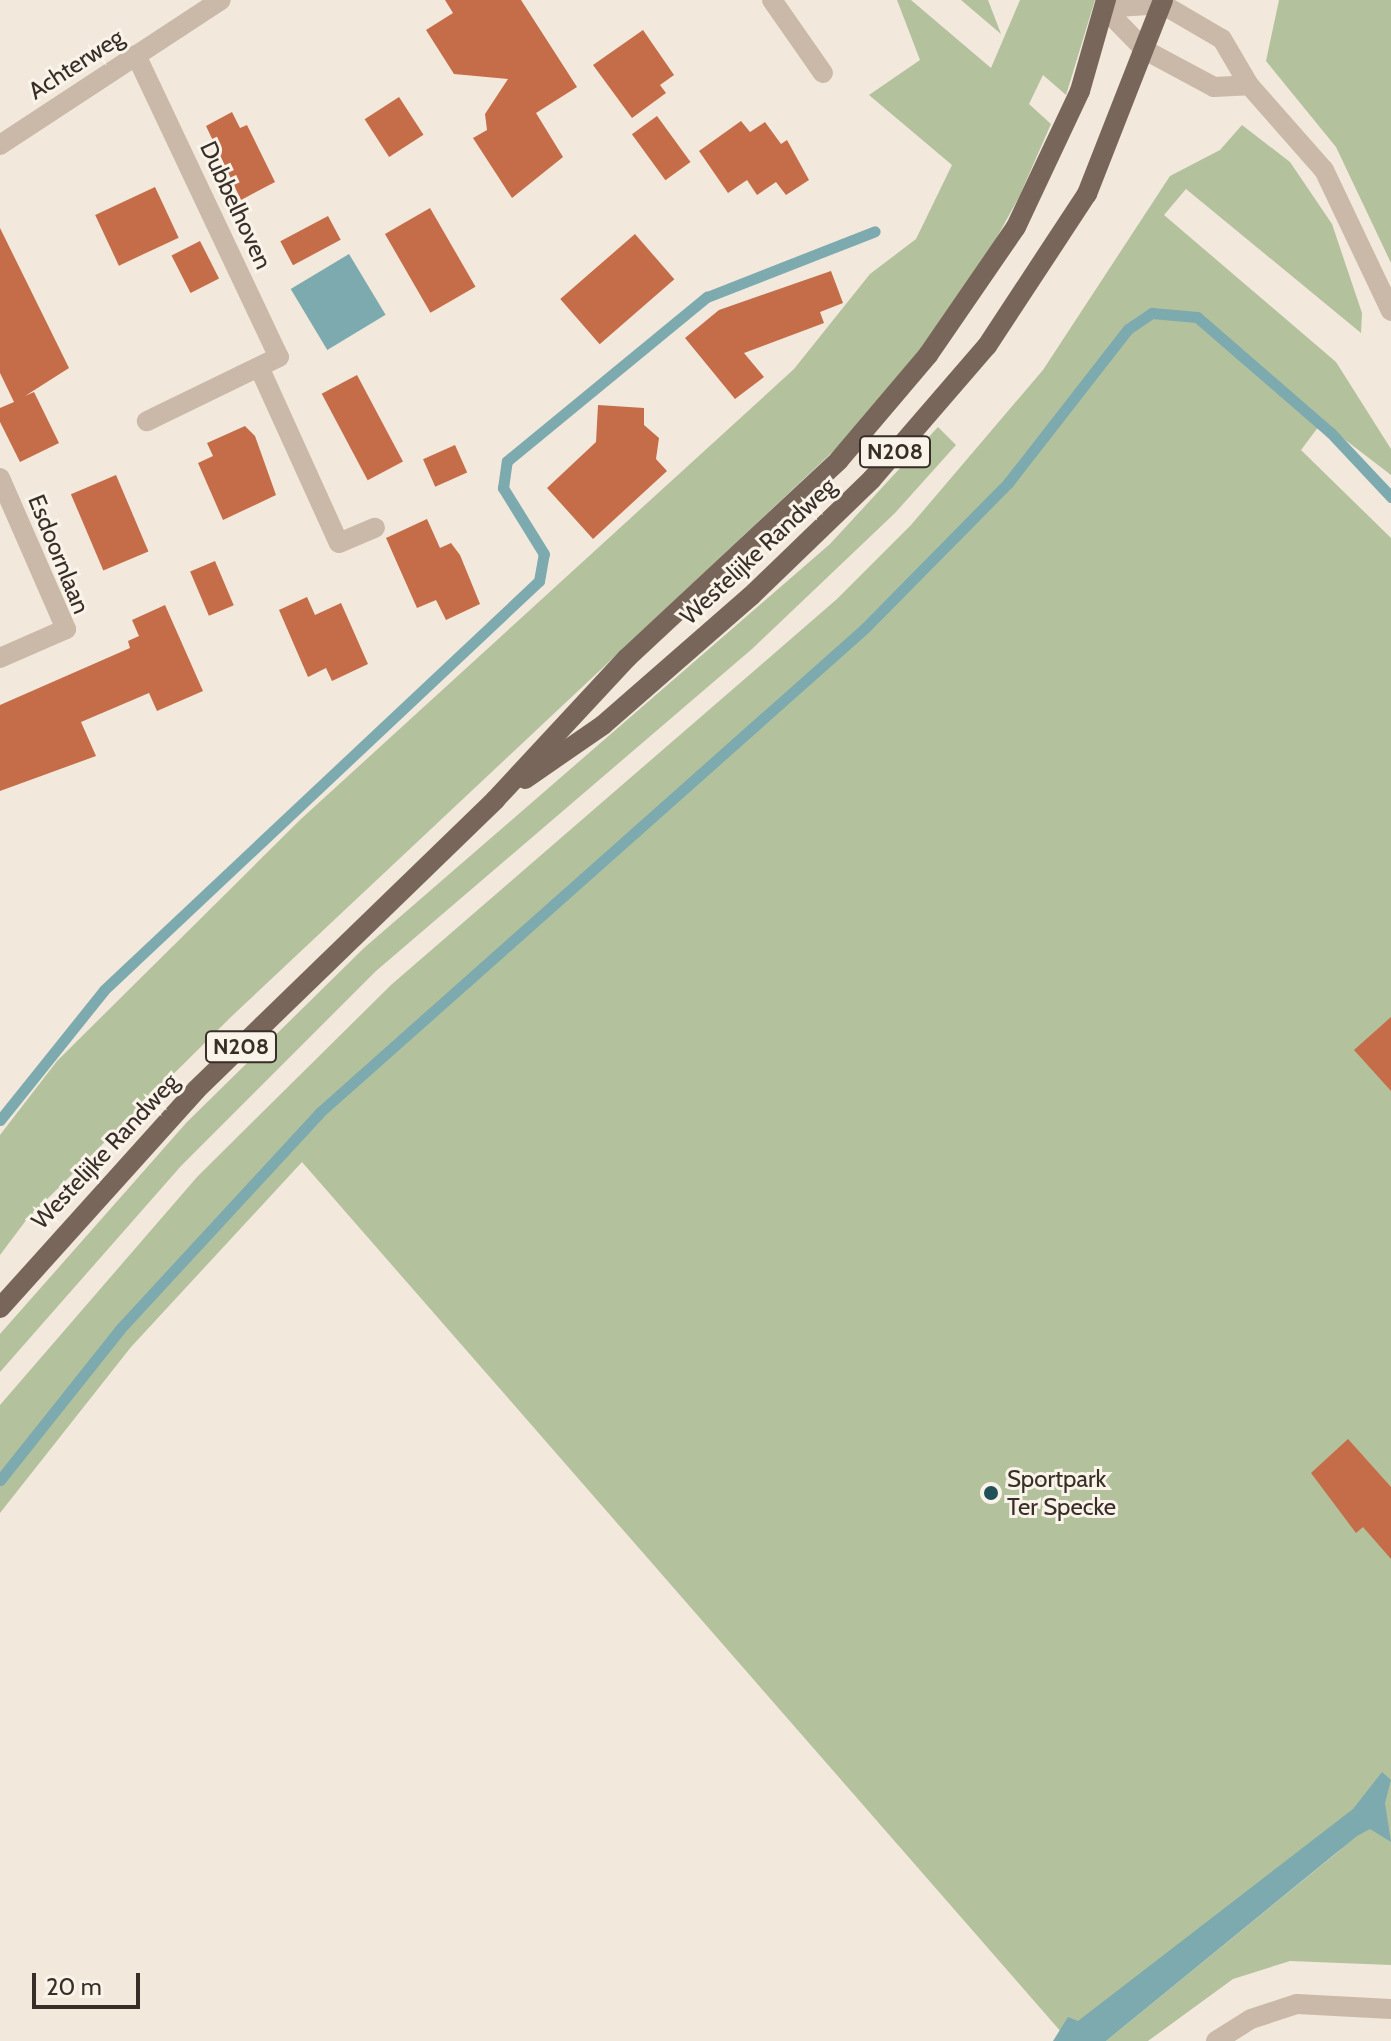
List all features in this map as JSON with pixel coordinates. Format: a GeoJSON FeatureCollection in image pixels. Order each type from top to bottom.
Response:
{"type":"FeatureCollection","features":[{"type":"Feature","properties":{"kind":"main road","name":"Westelijke Randweg"},"geometry":{"type":"LineString","coordinates":[[495,800],[648,689],[872,479],[987,346],[1051,257],[1087,194],[1162,2]]}},
{"type":"Feature","properties":{"kind":"main road","name":"Westelijke Randweg"},"geometry":{"type":"LineString","coordinates":[[0,1308],[196,1090],[495,800],[627,658],[839,460],[928,355],[1016,227],[1080,91],[1105,4]]}},
{"type":"Feature","properties":{"kind":"street","name":"Achterweg"},"geometry":{"type":"LineString","coordinates":[[0,145],[221,0]]}},
{"type":"Feature","properties":{"kind":"street"},"geometry":{"type":"LineString","coordinates":[[772,0],[823,73]]}},
{"type":"Feature","properties":{"kind":"street"},"geometry":{"type":"LineString","coordinates":[[1105,4],[1162,2],[1222,39],[1249,85],[1324,170],[1391,311]]}},
{"type":"Feature","properties":{"kind":"street"},"geometry":{"type":"LineString","coordinates":[[1105,4],[1145,50],[1214,87],[1249,85]]}},
{"type":"Feature","properties":{"kind":"street","name":"Dubbelhoven"},"geometry":{"type":"LineString","coordinates":[[136,55],[279,357],[259,367]]}},
{"type":"Feature","properties":{"kind":"street"},"geometry":{"type":"LineString","coordinates":[[147,421],[259,367],[339,543],[375,528]]}},
{"type":"Feature","properties":{"kind":"street","name":"Esdoornlaan"},"geometry":{"type":"LineString","coordinates":[[0,478],[66,629],[0,658]]}},
{"type":"Feature","properties":{"kind":"street"},"geometry":{"type":"LineString","coordinates":[[1216,2041],[1297,2004],[1391,2009]]}},
{"type":"Feature","properties":{"kind":"green space"},"geometry":{"type":"Polygon","coordinates":[[[897,0],[911,0],[991,68],[1020,0],[1095,0],[1066,95],[1043,75],[1029,104],[1051,124],[1019,197],[979,270],[908,370],[858,428],[233,1015],[27,1219],[0,1255],[0,1135],[57,1061],[301,819],[794,369],[870,274],[916,239],[952,165],[869,95],[920,60],[897,0]]]}},
{"type":"Feature","properties":{"kind":"green space"},"geometry":{"type":"Polygon","coordinates":[[[961,0],[988,0],[1001,34],[961,0]]]}},
{"type":"Feature","properties":{"kind":"green space"},"geometry":{"type":"Polygon","coordinates":[[[1279,0],[1391,0],[1391,263],[1336,147],[1266,61],[1279,0]]]}},
{"type":"Feature","properties":{"kind":"green space","name":"Sportpark Ter Specke"},"geometry":{"type":"Polygon","coordinates":[[[1242,125],[1290,162],[1332,224],[1362,313],[1361,333],[1186,189],[1164,215],[1336,362],[1391,449],[1391,475],[1322,422],[1301,450],[1391,538],[1391,1965],[1290,1961],[1233,1979],[1148,2041],[1106,2041],[1344,1847],[1069,2041],[302,1162],[131,1347],[0,1513],[0,1405],[197,1177],[391,985],[837,599],[911,525],[1043,370],[1170,176],[1220,150],[1242,125]]]}},
{"type":"Feature","properties":{"kind":"green space"},"geometry":{"type":"Polygon","coordinates":[[[938,427],[956,445],[895,513],[752,649],[376,971],[181,1166],[0,1372],[0,1334],[187,1122],[364,948],[830,544],[938,427]]]}},
{"type":"Feature","properties":{"kind":"water"},"geometry":{"type":"Polygon","coordinates":[[[349,254],[386,315],[327,350],[291,289],[349,254]]]}},
{"type":"Feature","properties":{"kind":"water"},"geometry":{"type":"Polygon","coordinates":[[[1382,1772],[1391,1780],[1385,1803],[1391,1842],[1370,1829],[1357,1836],[1106,2041],[1053,2041],[1068,2017],[1078,2021],[1353,1809],[1382,1772]]]}},
{"type":"Feature","properties":{"kind":"building"},"geometry":{"type":"Polygon","coordinates":[[[445,0],[521,0],[577,87],[536,113],[563,157],[512,198],[473,138],[487,130],[485,114],[508,79],[454,74],[426,30],[453,13],[445,0]]]}},
{"type":"Feature","properties":{"kind":"building"},"geometry":{"type":"Polygon","coordinates":[[[643,30],[674,75],[660,85],[666,93],[632,118],[593,65],[643,30]]]}},
{"type":"Feature","properties":{"kind":"building"},"geometry":{"type":"Polygon","coordinates":[[[399,97],[424,135],[389,157],[365,119],[399,97]]]}},
{"type":"Feature","properties":{"kind":"building"},"geometry":{"type":"Polygon","coordinates":[[[232,112],[240,128],[247,125],[275,182],[241,200],[206,126],[232,112]]]}},
{"type":"Feature","properties":{"kind":"building"},"geometry":{"type":"Polygon","coordinates":[[[657,116],[691,162],[665,180],[632,134],[657,116]]]}},
{"type":"Feature","properties":{"kind":"building"},"geometry":{"type":"Polygon","coordinates":[[[741,121],[750,132],[765,122],[781,144],[787,140],[809,180],[786,195],[776,182],[757,195],[747,180],[728,193],[699,151],[741,121]]]}},
{"type":"Feature","properties":{"kind":"building"},"geometry":{"type":"Polygon","coordinates":[[[155,187],[179,238],[119,266],[95,215],[155,187]]]}},
{"type":"Feature","properties":{"kind":"building"},"geometry":{"type":"Polygon","coordinates":[[[430,208],[476,287],[430,313],[385,234],[430,208]]]}},
{"type":"Feature","properties":{"kind":"building"},"geometry":{"type":"Polygon","coordinates":[[[328,216],[341,240],[293,265],[280,241],[328,216]]]}},
{"type":"Feature","properties":{"kind":"building"},"geometry":{"type":"Polygon","coordinates":[[[0,228],[69,368],[25,396],[34,392],[59,443],[20,462],[0,422],[0,408],[14,402],[0,373],[0,228]]]}},
{"type":"Feature","properties":{"kind":"building"},"geometry":{"type":"Polygon","coordinates":[[[635,234],[674,279],[600,344],[560,299],[635,234]]]}},
{"type":"Feature","properties":{"kind":"building"},"geometry":{"type":"Polygon","coordinates":[[[200,241],[219,278],[191,293],[171,256],[200,241]]]}},
{"type":"Feature","properties":{"kind":"building"},"geometry":{"type":"Polygon","coordinates":[[[831,271],[843,303],[820,312],[824,323],[744,353],[764,377],[735,399],[685,338],[719,310],[831,271]]]}},
{"type":"Feature","properties":{"kind":"building"},"geometry":{"type":"Polygon","coordinates":[[[357,375],[403,462],[368,480],[322,394],[357,375]]]}},
{"type":"Feature","properties":{"kind":"building"},"geometry":{"type":"Polygon","coordinates":[[[598,405],[644,408],[644,425],[659,438],[656,459],[667,471],[593,539],[547,488],[596,442],[598,405]]]}},
{"type":"Feature","properties":{"kind":"building"},"geometry":{"type":"Polygon","coordinates":[[[245,426],[255,436],[276,495],[223,520],[198,463],[213,456],[207,443],[245,426]]]}},
{"type":"Feature","properties":{"kind":"building"},"geometry":{"type":"Polygon","coordinates":[[[455,445],[467,472],[435,487],[423,459],[455,445]]]}},
{"type":"Feature","properties":{"kind":"building"},"geometry":{"type":"Polygon","coordinates":[[[116,475],[148,551],[103,571],[71,494],[116,475]]]}},
{"type":"Feature","properties":{"kind":"building"},"geometry":{"type":"Polygon","coordinates":[[[427,519],[440,548],[451,543],[460,555],[480,604],[446,620],[436,600],[417,608],[386,538],[427,519]]]}},
{"type":"Feature","properties":{"kind":"building"},"geometry":{"type":"Polygon","coordinates":[[[215,561],[234,605],[209,616],[190,572],[215,561]]]}},
{"type":"Feature","properties":{"kind":"building"},"geometry":{"type":"Polygon","coordinates":[[[307,597],[315,615],[341,603],[368,664],[332,681],[326,668],[308,677],[279,610],[307,597]]]}},
{"type":"Feature","properties":{"kind":"building"},"geometry":{"type":"Polygon","coordinates":[[[165,605],[203,691],[157,711],[149,693],[81,722],[96,756],[0,791],[0,705],[130,648],[128,641],[139,636],[132,620],[165,605]]]}},
{"type":"Feature","properties":{"kind":"building"},"geometry":{"type":"Polygon","coordinates":[[[1391,1017],[1391,1091],[1354,1050],[1391,1017]]]}},
{"type":"Feature","properties":{"kind":"building"},"geometry":{"type":"Polygon","coordinates":[[[1348,1439],[1391,1487],[1391,1559],[1363,1527],[1356,1533],[1311,1473],[1348,1439]]]}},
{"type":"Feature","properties":{"kind":"waterway"},"geometry":{"type":"LineString","coordinates":[[0,1120],[104,990],[539,581],[544,554],[503,488],[507,461],[707,297],[875,231]]}},
{"type":"Feature","properties":{"kind":"waterway"},"geometry":{"type":"LineString","coordinates":[[0,1480],[120,1329],[319,1113],[865,628],[1008,483],[1128,329],[1152,313],[1197,317],[1331,433],[1391,497]]}},
{"type":"Feature","properties":{"kind":"place","name":"Sportpark Ter Specke"},"geometry":{"type":"Point","coordinates":[991,1493]}}]}
